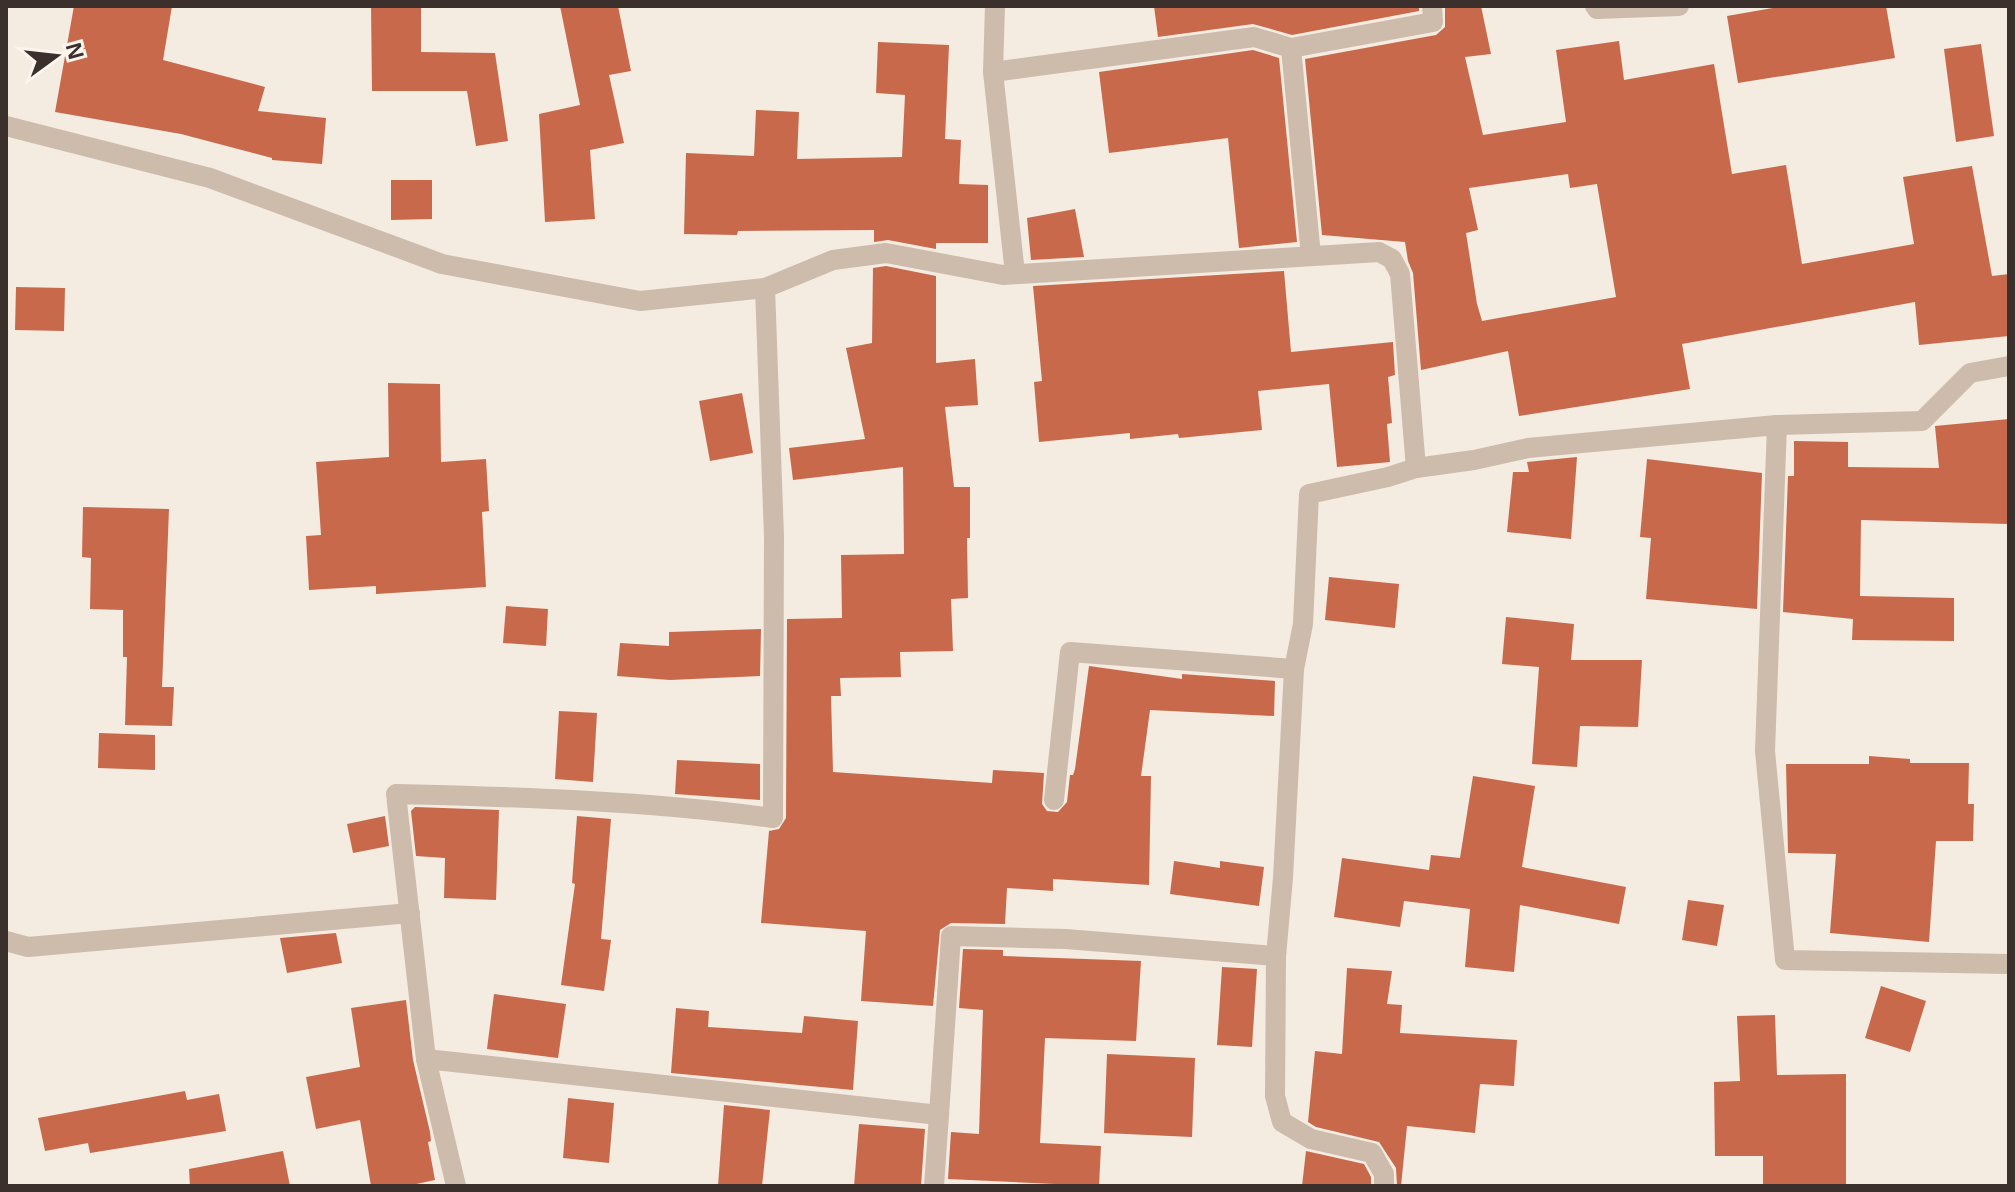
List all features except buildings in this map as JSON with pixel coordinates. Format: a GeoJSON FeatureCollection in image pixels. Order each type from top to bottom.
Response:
{"type":"FeatureCollection","features":[{"type":"Feature","properties":{"kind":"street"},"geometry":{"type":"LineString","coordinates":[[995,6],[993,72],[1015,274]]}},
{"type":"Feature","properties":{"kind":"street"},"geometry":{"type":"LineString","coordinates":[[993,72],[1254,37],[1291,48],[1433,22],[1432,6]]}},
{"type":"Feature","properties":{"kind":"street"},"geometry":{"type":"LineString","coordinates":[[1595,6],[1597,9],[1679,6]]}},
{"type":"Feature","properties":{"kind":"street"},"geometry":{"type":"LineString","coordinates":[[1291,48],[1311,256]]}},
{"type":"Feature","properties":{"kind":"street"},"geometry":{"type":"LineString","coordinates":[[6,126],[210,178],[442,264],[640,301],[765,288],[833,260],[886,253],[1003,275],[1379,252],[1392,259],[1400,274],[1416,468]]}},
{"type":"Feature","properties":{"kind":"street"},"geometry":{"type":"LineString","coordinates":[[456,1186],[426,1059],[396,794],[544,798],[702,808],[773,818],[774,508],[765,288]]}},
{"type":"Feature","properties":{"kind":"street"},"geometry":{"type":"LineString","coordinates":[[1384,1186],[1384,1174],[1372,1153],[1311,1139],[1282,1122],[1275,1096],[1276,956],[1294,669],[1303,624],[1309,494],[1416,468],[1528,448],[1777,425],[1922,421],[1970,373],[2009,366]]}},
{"type":"Feature","properties":{"kind":"street"},"geometry":{"type":"LineString","coordinates":[[1777,425],[1765,751],[1785,960],[2009,964]]}},
{"type":"Feature","properties":{"kind":"street"},"geometry":{"type":"LineString","coordinates":[[1054,800],[1070,652],[1294,669]]}},
{"type":"Feature","properties":{"kind":"street"},"geometry":{"type":"LineString","coordinates":[[6,941],[28,947],[410,913]]}},
{"type":"Feature","properties":{"kind":"street"},"geometry":{"type":"LineString","coordinates":[[934,1186],[951,936],[1066,939],[1276,956]]}},
{"type":"Feature","properties":{"kind":"street"},"geometry":{"type":"LineString","coordinates":[[426,1059],[939,1115]]}}]}
